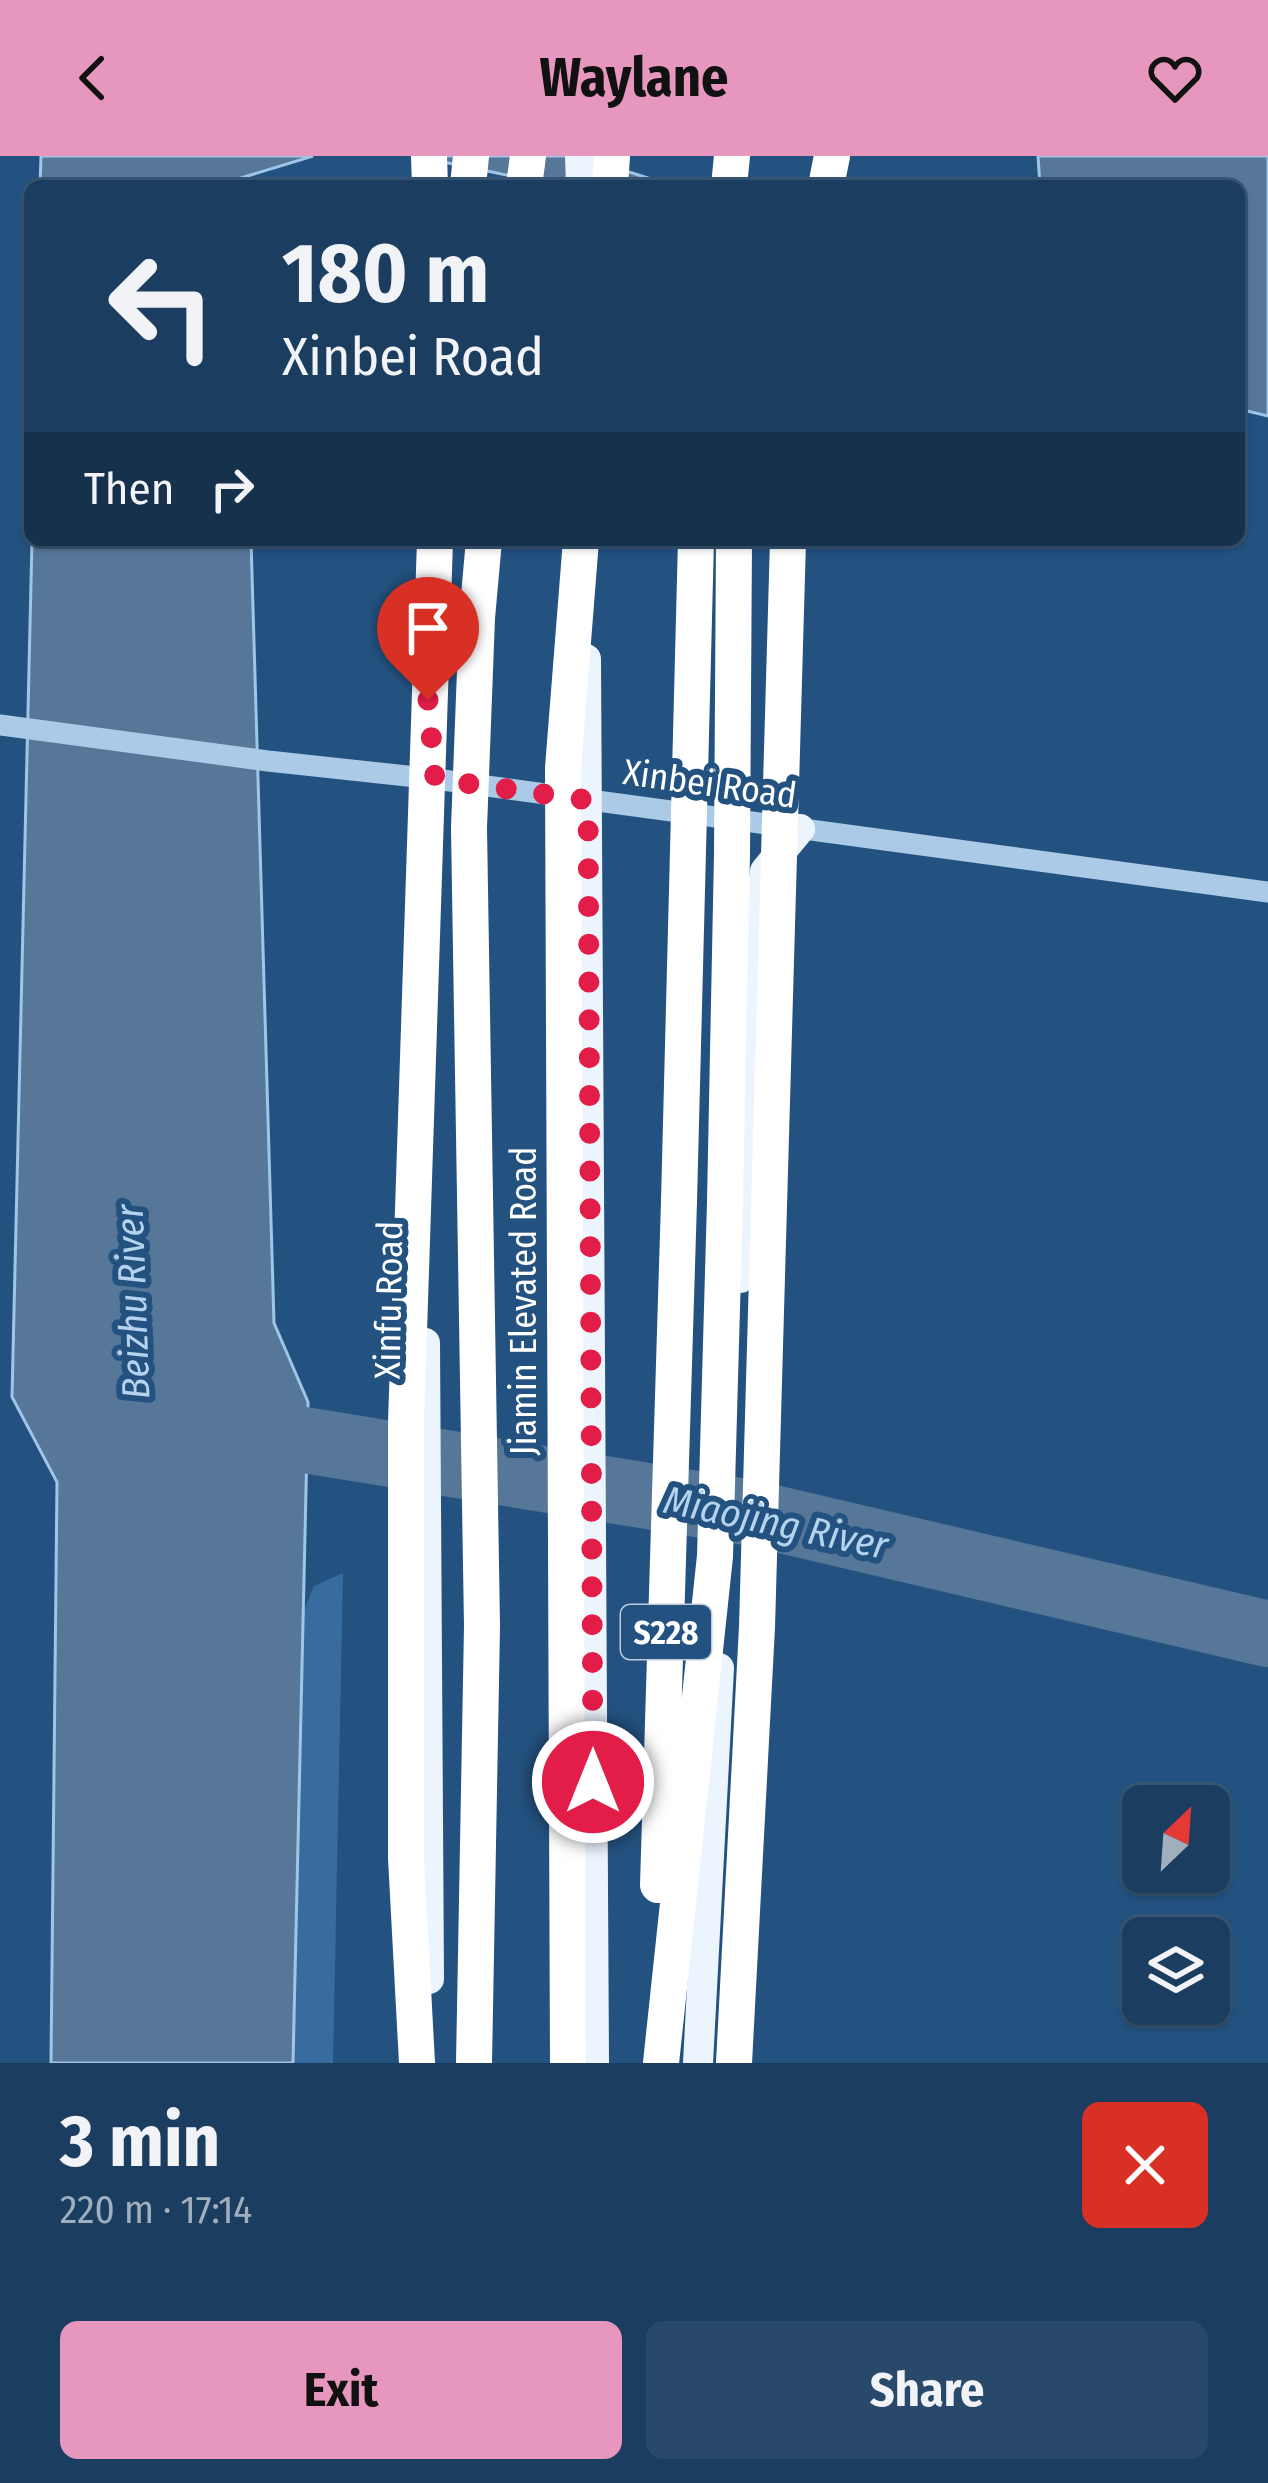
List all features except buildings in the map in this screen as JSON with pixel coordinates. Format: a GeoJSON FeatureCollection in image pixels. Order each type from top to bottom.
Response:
{"type":"FeatureCollection","features":[{"type":"Feature","properties":{"kind":"highway"},"geometry":{"type":"LineString","coordinates":[[417,2063],[406,1858],[406,1424],[432,546]]}},
{"type":"Feature","properties":{"kind":"highway"},"geometry":{"type":"LineString","coordinates":[[474,2063],[482,1626],[469,828],[483,546]]}},
{"type":"Feature","properties":{"kind":"highway","name":"Jiamin Elevated Road"},"geometry":{"type":"LineString","coordinates":[[568,2063],[563,768],[582,546]]}},
{"type":"Feature","properties":{"kind":"highway","name":"S228"},"geometry":{"type":"LineString","coordinates":[[657,2063],[696,546]]}},
{"type":"Feature","properties":{"kind":"highway"},"geometry":{"type":"LineString","coordinates":[[657,2063],[715,1556],[733,854],[734,546]]}},
{"type":"Feature","properties":{"kind":"highway"},"geometry":{"type":"LineString","coordinates":[[734,2063],[757,1627],[788,546]]}},
{"type":"Feature","properties":{"kind":"main road","name":"Xinfu Road"},"geometry":{"type":"LineString","coordinates":[[429,2063],[425,1325],[435,779],[425,661],[432,546]]}},
{"type":"Feature","properties":{"kind":"main road"},"geometry":{"type":"LineString","coordinates":[[583,546],[594,2063]]}},
{"type":"Feature","properties":{"kind":"main road"},"geometry":{"type":"LineString","coordinates":[[698,2063],[759,917],[765,871],[800,829]]}},
{"type":"Feature","properties":{"kind":"street","name":"Xinbei Road"},"geometry":{"type":"LineString","coordinates":[[0,724],[1268,892]]}},
{"type":"Feature","properties":{"kind":"shaded area"},"geometry":{"type":"Polygon","coordinates":[[[343,1573],[333,2063],[279,2063],[294,1634],[314,1586],[343,1573]]]}},
{"type":"Feature","properties":{"kind":"water"},"geometry":{"type":"Polygon","coordinates":[[[41,156],[313,156],[241,180],[40,180],[41,156]]]}},
{"type":"Feature","properties":{"kind":"water"},"geometry":{"type":"Polygon","coordinates":[[[414,156],[579,156],[654,180],[531,180],[414,156]]]}},
{"type":"Feature","properties":{"kind":"water"},"geometry":{"type":"Polygon","coordinates":[[[1038,156],[1268,156],[1268,416],[1245,410],[1245,180],[1040,180],[1038,156]]]}},
{"type":"Feature","properties":{"kind":"water","name":"Beizhu River"},"geometry":{"type":"Polygon","coordinates":[[[32,546],[251,546],[274,1323],[308,1402],[293,2063],[51,2063],[57,1482],[12,1397],[32,546]]]}},
{"type":"Feature","properties":{"kind":"waterway","name":"Miaojing River"},"geometry":{"type":"LineString","coordinates":[[219,1422],[752,1513],[1268,1634]]}},
{"type":"Feature","properties":{"kind":"route"},"geometry":{"type":"LineString","coordinates":[[428,700],[435,779],[588,800],[593,1782]]}}]}
